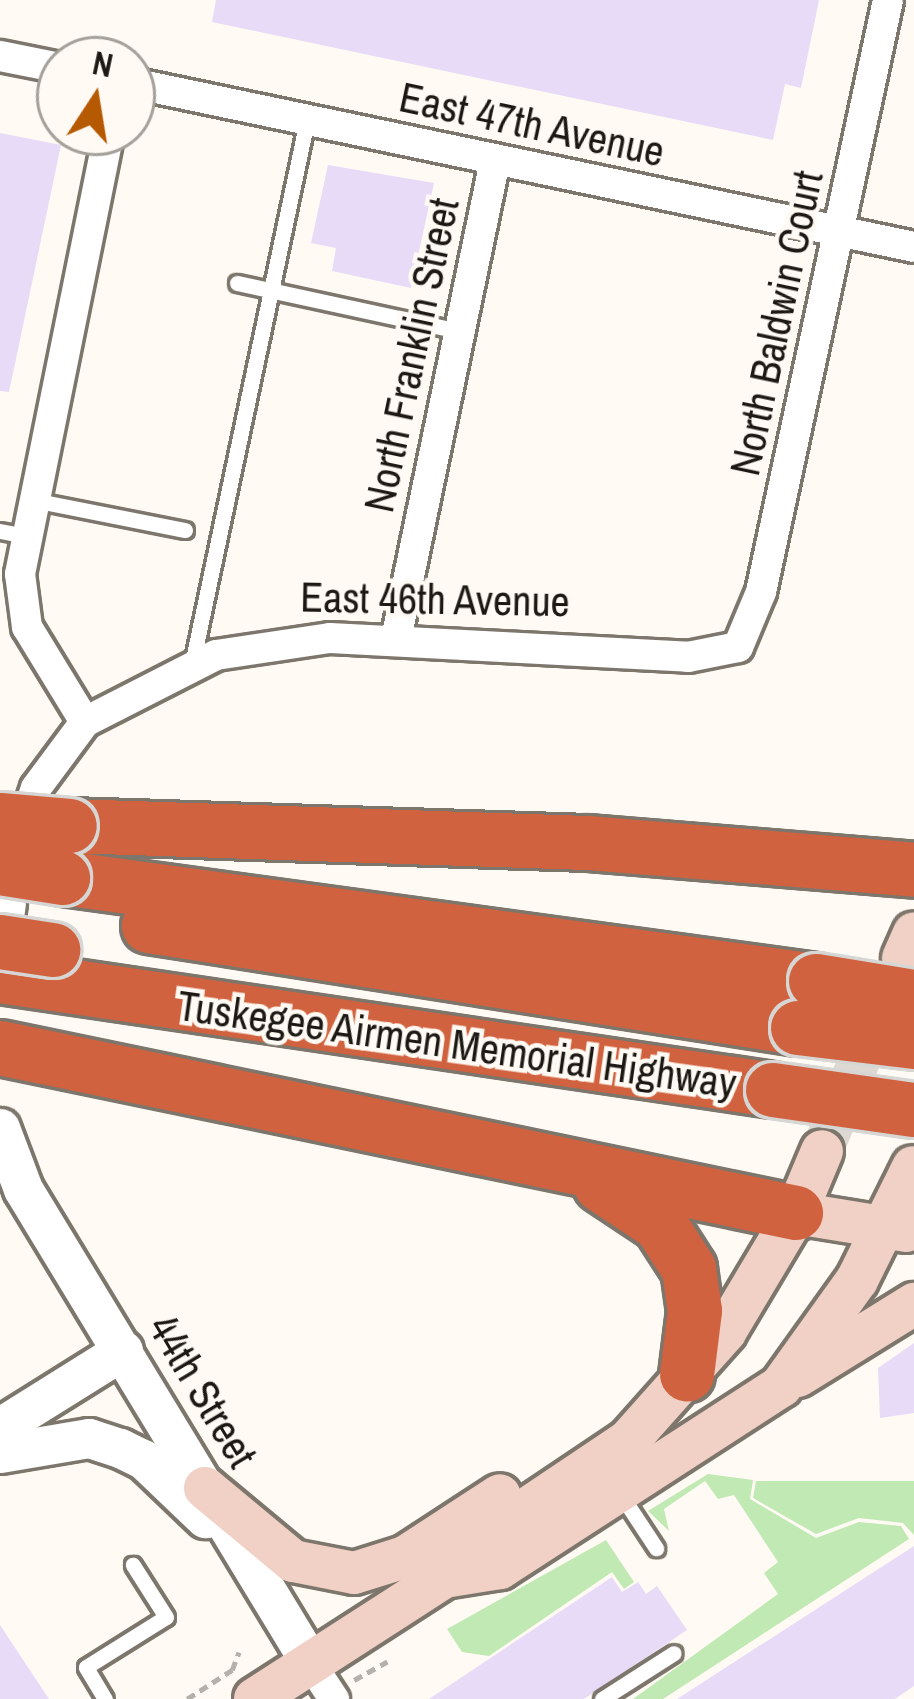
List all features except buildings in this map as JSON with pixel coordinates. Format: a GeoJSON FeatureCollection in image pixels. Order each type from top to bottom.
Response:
{"type":"FeatureCollection","features":[{"type":"Feature","properties":{"kind":"highway"},"geometry":{"type":"LineString","coordinates":[[0,820],[49,921]]}},
{"type":"Feature","properties":{"kind":"highway"},"geometry":{"type":"LineString","coordinates":[[1,909],[49,921],[589,843],[914,870]]}},
{"type":"Feature","properties":{"kind":"highway","name":"Tuskegee Airmen Memorial Highway"},"geometry":{"type":"LineString","coordinates":[[1,909],[49,921],[793,1040],[914,1111]]}},
{"type":"Feature","properties":{"kind":"highway","name":"Tuskegee Airmen Memorial Highway"},"geometry":{"type":"LineString","coordinates":[[49,921],[793,1040],[910,963]]}},
{"type":"Feature","properties":{"kind":"highway"},"geometry":{"type":"LineString","coordinates":[[793,1040],[914,1042]]}},
{"type":"Feature","properties":{"kind":"highway"},"geometry":{"type":"LineString","coordinates":[[793,1040],[914,1079]]}},
{"type":"Feature","properties":{"kind":"highway"},"geometry":{"type":"LineString","coordinates":[[18,1052],[796,1213]]}},
{"type":"Feature","properties":{"kind":"highway"},"geometry":{"type":"LineString","coordinates":[[561,1166],[627,1198],[674,1241],[695,1294],[670,1392]]}},
{"type":"Feature","properties":{"kind":"main road"},"geometry":{"type":"LineString","coordinates":[[255,1699],[322,1682],[479,1541],[628,1441],[724,1332],[796,1213],[822,1151]]}},
{"type":"Feature","properties":{"kind":"main road"},"geometry":{"type":"LineString","coordinates":[[782,1386],[900,1230],[913,1167]]}},
{"type":"Feature","properties":{"kind":"main road"},"geometry":{"type":"LineString","coordinates":[[796,1213],[900,1230]]}},
{"type":"Feature","properties":{"kind":"main road"},"geometry":{"type":"LineString","coordinates":[[444,1577],[500,1568],[914,1304]]}},
{"type":"Feature","properties":{"kind":"main road"},"geometry":{"type":"LineString","coordinates":[[205,1487],[293,1561],[368,1572],[405,1557],[594,1434],[670,1392]]}},
{"type":"Feature","properties":{"kind":"street","name":"North Baldwin Court"},"geometry":{"type":"LineString","coordinates":[[727,652],[752,626],[888,0]]}},
{"type":"Feature","properties":{"kind":"street"},"geometry":{"type":"LineString","coordinates":[[0,56],[36,63]]}},
{"type":"Feature","properties":{"kind":"street","name":"East 47th Avenue"},"geometry":{"type":"LineString","coordinates":[[156,88],[914,247]]}},
{"type":"Feature","properties":{"kind":"street"},"geometry":{"type":"LineString","coordinates":[[1,909],[36,788],[86,722],[22,614],[13,534],[33,500],[104,156]]}},
{"type":"Feature","properties":{"kind":"street","name":"North Franklin Street"},"geometry":{"type":"LineString","coordinates":[[396,639],[495,159]]}},
{"type":"Feature","properties":{"kind":"street","name":"East 46th Avenue"},"geometry":{"type":"LineString","coordinates":[[86,722],[192,664],[288,642],[396,639],[727,652]]}},
{"type":"Feature","properties":{"kind":"street","name":"44th Street"},"geometry":{"type":"LineString","coordinates":[[0,1128],[23,1189],[322,1682]]}},
{"type":"Feature","properties":{"kind":"street"},"geometry":{"type":"LineString","coordinates":[[0,1427],[123,1350]]}},
{"type":"Feature","properties":{"kind":"street"},"geometry":{"type":"LineString","coordinates":[[0,1454],[89,1438],[120,1448],[170,1481],[253,1568]]}},
{"type":"Feature","properties":{"kind":"lane"},"geometry":{"type":"LineString","coordinates":[[192,664],[307,120]]}},
{"type":"Feature","properties":{"kind":"lane"},"geometry":{"type":"LineString","coordinates":[[237,283],[459,331]]}},
{"type":"Feature","properties":{"kind":"lane"},"geometry":{"type":"LineString","coordinates":[[33,500],[185,530]]}},
{"type":"Feature","properties":{"kind":"lane"},"geometry":{"type":"LineString","coordinates":[[619,1491],[656,1548]]}},
{"type":"Feature","properties":{"kind":"lane"},"geometry":{"type":"LineString","coordinates":[[105,1699],[86,1667],[166,1617],[133,1565]]}},
{"type":"Feature","properties":{"kind":"lane"},"geometry":{"type":"LineString","coordinates":[[602,1699],[674,1653]]}},
{"type":"Feature","properties":{"kind":"path"},"geometry":{"type":"LineString","coordinates":[[187,1699],[232,1670],[239,1652]]}},
{"type":"Feature","properties":{"kind":"path"},"geometry":{"type":"LineString","coordinates":[[367,1672],[387,1662]]}},
{"type":"Feature","properties":{"kind":"green space"},"geometry":{"type":"Polygon","coordinates":[[[708,1474],[753,1480],[750,1499],[816,1538],[859,1522],[901,1526],[909,1539],[663,1699],[633,1699],[778,1594],[764,1573],[778,1562],[734,1495],[718,1499],[705,1481],[664,1509],[669,1531],[648,1511],[708,1474]]]}},
{"type":"Feature","properties":{"kind":"green space"},"geometry":{"type":"Polygon","coordinates":[[[756,1481],[914,1481],[914,1535],[903,1523],[859,1518],[816,1534],[753,1498],[756,1481]]]}},
{"type":"Feature","properties":{"kind":"green space"},"geometry":{"type":"Polygon","coordinates":[[[606,1540],[634,1582],[624,1589],[612,1572],[489,1656],[462,1652],[447,1629],[606,1540]]]}},
{"type":"Feature","properties":{"kind":"tunnel"},"geometry":{"type":"LineString","coordinates":[[822,1151],[881,1008]]}}]}
